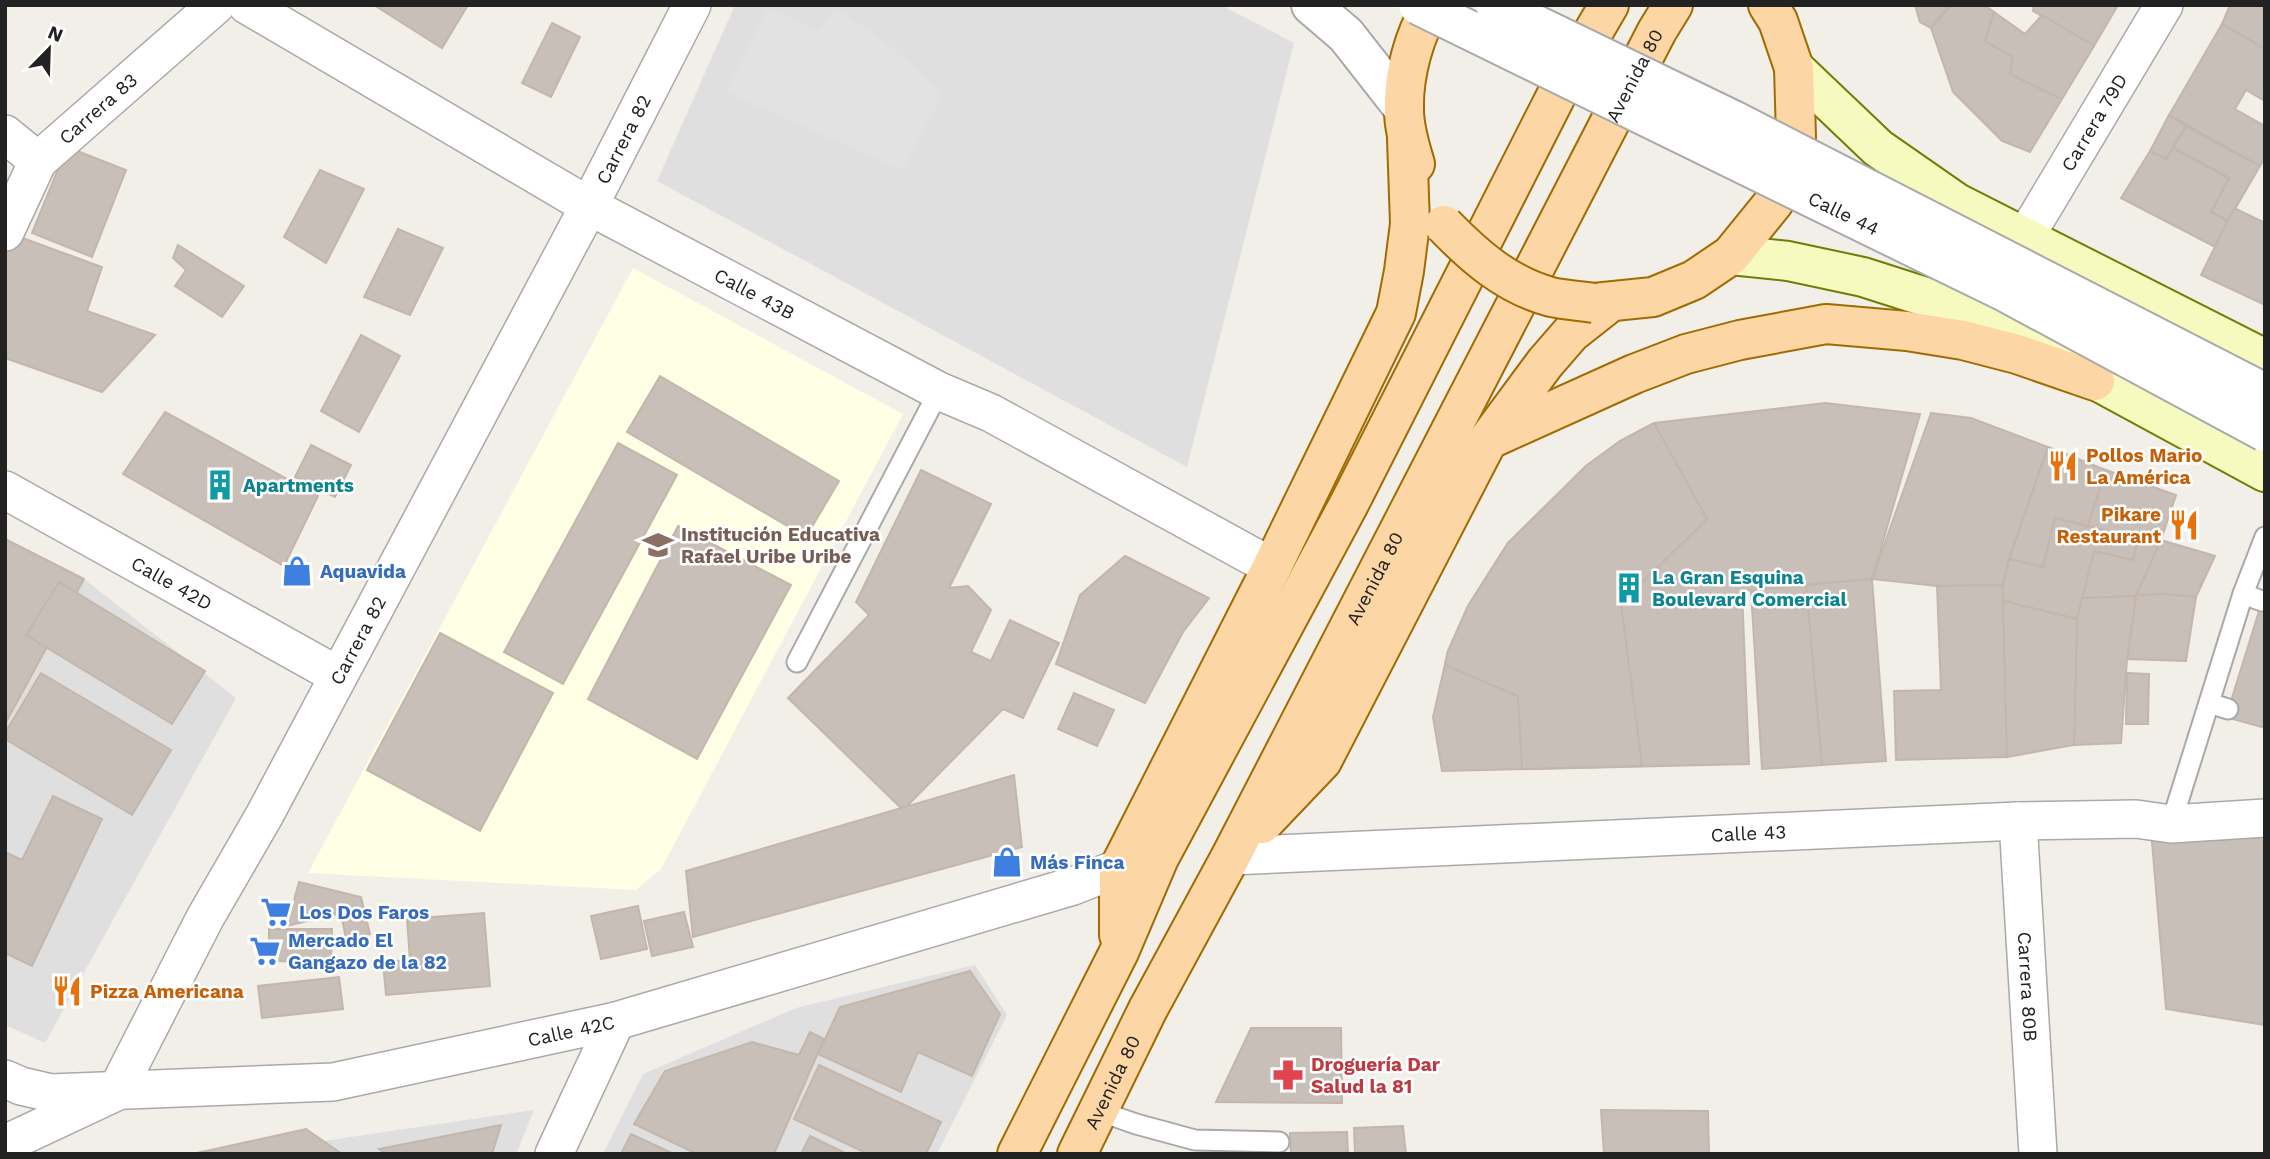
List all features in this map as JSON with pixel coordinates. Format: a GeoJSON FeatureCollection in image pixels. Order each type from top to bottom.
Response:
{"type":"FeatureCollection","features":[{"type":"Feature","properties":{"kind":"main road"},"geometry":{"type":"LineString","coordinates":[[1119,952],[1119,868],[1272,567],[1396,313],[1410,224],[1405,124],[1410,62],[1426,16],[1433,5]]}},
{"type":"Feature","properties":{"kind":"main road"},"geometry":{"type":"LineString","coordinates":[[1017,1154],[1119,952],[1159,858],[1349,504],[1557,94],[1609,5]]}},
{"type":"Feature","properties":{"kind":"main road","name":"Avenida 80"},"geometry":{"type":"LineString","coordinates":[[1077,1154],[1148,1009],[1231,856],[1631,79],[1674,5]]}},
{"type":"Feature","properties":{"kind":"main road"},"geometry":{"type":"LineString","coordinates":[[1405,124],[1420,184],[1444,225],[1474,256],[1511,281],[1552,297],[1602,303],[1653,297],[1694,280],[1731,255],[1774,202],[1796,137],[1794,68],[1777,10]]}},
{"type":"Feature","properties":{"kind":"main road"},"geometry":{"type":"LineString","coordinates":[[1794,68],[1853,126],[1914,175],[1956,203],[2265,359]]}},
{"type":"Feature","properties":{"kind":"main road"},"geometry":{"type":"LineString","coordinates":[[1731,255],[1788,261],[1863,277],[1935,300],[2005,331],[2265,472]]}},
{"type":"Feature","properties":{"kind":"main road"},"geometry":{"type":"LineString","coordinates":[[1231,856],[1322,761],[1488,440],[1545,363],[1602,303]]}},
{"type":"Feature","properties":{"kind":"main road"},"geometry":{"type":"LineString","coordinates":[[1488,440],[1634,374],[1686,354],[1740,340],[1826,324],[1907,331],[1963,340],[2017,354],[2095,381]]}},
{"type":"Feature","properties":{"kind":"street","name":"Carrera 83"},"geometry":{"type":"LineString","coordinates":[[5,232],[38,161],[216,5]]}},
{"type":"Feature","properties":{"kind":"street","name":"Calle 43B"},"geometry":{"type":"LineString","coordinates":[[247,5],[589,206],[939,391],[991,413],[1272,567]]}},
{"type":"Feature","properties":{"kind":"street","name":"Carrera 82"},"geometry":{"type":"LineString","coordinates":[[116,1092],[205,918],[264,816],[589,206],[692,5]]}},
{"type":"Feature","properties":{"kind":"street"},"geometry":{"type":"LineString","coordinates":[[1311,5],[1346,35],[1405,124]]}},
{"type":"Feature","properties":{"kind":"street","name":"Calle 44"},"geometry":{"type":"LineString","coordinates":[[1418,5],[2007,293],[2265,432]]}},
{"type":"Feature","properties":{"kind":"street","name":"Calle 44"},"geometry":{"type":"LineString","coordinates":[[1495,5],[1733,120],[2265,393]]}},
{"type":"Feature","properties":{"kind":"street","name":"Carrera 79D"},"geometry":{"type":"LineString","coordinates":[[2024,239],[2164,5]]}},
{"type":"Feature","properties":{"kind":"street"},"geometry":{"type":"LineString","coordinates":[[5,134],[38,161]]}},
{"type":"Feature","properties":{"kind":"street","name":"Calle 42D"},"geometry":{"type":"LineString","coordinates":[[5,490],[337,675]]}},
{"type":"Feature","properties":{"kind":"street","name":"Calle 43"},"geometry":{"type":"LineString","coordinates":[[1231,856],[2018,821],[2136,819],[2171,824],[2265,818]]}},
{"type":"Feature","properties":{"kind":"street","name":"Carrera 80B"},"geometry":{"type":"LineString","coordinates":[[2018,821],[2038,1154]]}},
{"type":"Feature","properties":{"kind":"street","name":"Calle 42C"},"geometry":{"type":"LineString","coordinates":[[5,1079],[51,1093],[333,1082],[616,1021],[1073,886],[1119,868]]}},
{"type":"Feature","properties":{"kind":"street"},"geometry":{"type":"LineString","coordinates":[[554,1154],[616,1021]]}},
{"type":"Feature","properties":{"kind":"street"},"geometry":{"type":"LineString","coordinates":[[5,1144],[116,1092]]}},
{"type":"Feature","properties":{"kind":"lane"},"geometry":{"type":"LineString","coordinates":[[797,662],[939,391]]}},
{"type":"Feature","properties":{"kind":"lane"},"geometry":{"type":"LineString","coordinates":[[2171,824],[2218,706],[2253,598],[2265,537]]}},
{"type":"Feature","properties":{"kind":"lane"},"geometry":{"type":"LineString","coordinates":[[1099,1111],[1136,1125],[1195,1140],[1279,1142]]}},
{"type":"Feature","properties":{"kind":"shaded area"},"geometry":{"type":"Polygon","coordinates":[[[735,5],[1221,5],[1294,43],[1187,467],[657,181],[735,5]]]}},
{"type":"Feature","properties":{"kind":"shaded area"},"geometry":{"type":"Polygon","coordinates":[[[767,8],[818,30],[836,9],[883,40],[943,93],[902,170],[726,92],[767,8]]]}},
{"type":"Feature","properties":{"kind":"shaded area","name":"Institución Educativa Rafael Uribe Uribe"},"geometry":{"type":"Polygon","coordinates":[[[633,268],[903,414],[661,869],[636,890],[308,873],[633,268]]]}},
{"type":"Feature","properties":{"kind":"shaded area"},"geometry":{"type":"Polygon","coordinates":[[[84,579],[236,698],[45,1043],[5,1025],[5,724],[84,579]]]}},
{"type":"Feature","properties":{"kind":"shaded area"},"geometry":{"type":"Polygon","coordinates":[[[975,965],[1007,1015],[937,1154],[603,1154],[643,1074],[796,1008],[975,965]]]}},
{"type":"Feature","properties":{"kind":"shaded area"},"geometry":{"type":"Polygon","coordinates":[[[534,1110],[516,1154],[235,1154],[534,1110]]]}},
{"type":"Feature","properties":{"kind":"building"},"geometry":{"type":"Polygon","coordinates":[[[374,5],[468,5],[442,48],[374,5]]]}},
{"type":"Feature","properties":{"kind":"building"},"geometry":{"type":"Polygon","coordinates":[[[1915,5],[1949,5],[1931,28],[1920,22],[1915,5]]]}},
{"type":"Feature","properties":{"kind":"building"},"geometry":{"type":"Polygon","coordinates":[[[1951,5],[1984,5],[1994,12],[1985,41],[2013,57],[2010,74],[2062,99],[2030,152],[2002,141],[1953,92],[1931,28],[1951,5]]]}},
{"type":"Feature","properties":{"kind":"building"},"geometry":{"type":"Polygon","coordinates":[[[2034,5],[2118,5],[2094,46],[2033,11],[2034,5]]]}},
{"type":"Feature","properties":{"kind":"building"},"geometry":{"type":"Polygon","coordinates":[[[2230,5],[2265,5],[2265,49],[2222,24],[2230,5]]]}},
{"type":"Feature","properties":{"kind":"building"},"geometry":{"type":"Polygon","coordinates":[[[1994,12],[2025,34],[2042,15],[2094,46],[2062,99],[2010,74],[2013,57],[1985,41],[1994,12]]]}},
{"type":"Feature","properties":{"kind":"building"},"geometry":{"type":"Polygon","coordinates":[[[552,23],[580,37],[551,97],[522,83],[552,23]]]}},
{"type":"Feature","properties":{"kind":"building"},"geometry":{"type":"Polygon","coordinates":[[[2222,24],[2265,49],[2265,101],[2246,90],[2235,109],[2265,126],[2265,157],[2260,166],[2169,115],[2222,24]]]}},
{"type":"Feature","properties":{"kind":"building"},"geometry":{"type":"Polygon","coordinates":[[[2169,115],[2186,126],[2166,159],[2150,151],[2169,115]]]}},
{"type":"Feature","properties":{"kind":"building"},"geometry":{"type":"Polygon","coordinates":[[[2186,126],[2260,166],[2228,221],[2211,212],[2229,178],[2173,148],[2186,126]]]}},
{"type":"Feature","properties":{"kind":"building"},"geometry":{"type":"Polygon","coordinates":[[[67,147],[126,170],[92,257],[32,233],[67,147]]]}},
{"type":"Feature","properties":{"kind":"building"},"geometry":{"type":"Polygon","coordinates":[[[2173,148],[2229,178],[2211,212],[2228,221],[2215,247],[2121,198],[2150,151],[2166,159],[2173,148]]]}},
{"type":"Feature","properties":{"kind":"building"},"geometry":{"type":"Polygon","coordinates":[[[320,170],[364,189],[326,263],[284,237],[320,170]]]}},
{"type":"Feature","properties":{"kind":"building"},"geometry":{"type":"Polygon","coordinates":[[[2234,208],[2265,223],[2265,305],[2201,275],[2234,208]]]}},
{"type":"Feature","properties":{"kind":"building"},"geometry":{"type":"Polygon","coordinates":[[[398,229],[443,248],[410,315],[364,297],[398,229]]]}},
{"type":"Feature","properties":{"kind":"building"},"geometry":{"type":"Polygon","coordinates":[[[6,232],[102,267],[87,311],[155,335],[102,392],[5,358],[6,232]]]}},
{"type":"Feature","properties":{"kind":"building"},"geometry":{"type":"Polygon","coordinates":[[[178,245],[244,286],[222,317],[175,286],[186,270],[173,258],[178,245]]]}},
{"type":"Feature","properties":{"kind":"building"},"geometry":{"type":"Polygon","coordinates":[[[361,335],[400,356],[359,432],[321,411],[361,335]]]}},
{"type":"Feature","properties":{"kind":"building"},"geometry":{"type":"Polygon","coordinates":[[[660,376],[839,481],[806,537],[627,432],[660,376]]]}},
{"type":"Feature","properties":{"kind":"building","name":"La Gran Esquina Boulevard Comercial"},"geometry":{"type":"Polygon","coordinates":[[[1825,403],[1920,414],[1872,579],[1742,591],[1749,764],[1442,771],[1433,717],[1448,651],[1468,606],[1508,543],[1586,466],[1620,441],[1654,423],[1825,403]]]}},
{"type":"Feature","properties":{"kind":"building","name":"Apartments"},"geometry":{"type":"Polygon","coordinates":[[[165,412],[318,496],[284,566],[123,474],[165,412]]]}},
{"type":"Feature","properties":{"kind":"building"},"geometry":{"type":"Polygon","coordinates":[[[1931,413],[1971,418],[2048,447],[2009,559],[2003,585],[1937,586],[1872,579],[1931,413]]]}},
{"type":"Feature","properties":{"kind":"building"},"geometry":{"type":"Polygon","coordinates":[[[1654,423],[1707,519],[1621,603],[1642,766],[1522,769],[1518,696],[1445,665],[1448,651],[1468,606],[1508,543],[1586,466],[1620,441],[1654,423]]]}},
{"type":"Feature","properties":{"kind":"building"},"geometry":{"type":"Polygon","coordinates":[[[618,443],[677,475],[563,684],[504,652],[618,443]]]}},
{"type":"Feature","properties":{"kind":"building"},"geometry":{"type":"Polygon","coordinates":[[[311,445],[351,465],[335,497],[295,477],[311,445]]]}},
{"type":"Feature","properties":{"kind":"building"},"geometry":{"type":"Polygon","coordinates":[[[2048,447],[2106,470],[2088,526],[2055,518],[2043,567],[2009,559],[2048,447]]]}},
{"type":"Feature","properties":{"kind":"building"},"geometry":{"type":"Polygon","coordinates":[[[921,470],[991,504],[949,588],[968,586],[991,610],[971,652],[991,661],[1010,620],[1059,643],[1023,718],[1003,709],[903,810],[788,698],[869,615],[856,602],[921,470]]]}},
{"type":"Feature","properties":{"kind":"building"},"geometry":{"type":"Polygon","coordinates":[[[2106,470],[2176,495],[2161,540],[2136,596],[2082,598],[2094,551],[2133,560],[2138,539],[2088,526],[2106,470]]]}},
{"type":"Feature","properties":{"kind":"building"},"geometry":{"type":"Polygon","coordinates":[[[2055,518],[2138,539],[2133,560],[2094,551],[2077,619],[2003,601],[2003,585],[2009,559],[2043,567],[2055,518]]]}},
{"type":"Feature","properties":{"kind":"building"},"geometry":{"type":"Polygon","coordinates":[[[678,526],[791,585],[697,759],[588,699],[678,526]]]}},
{"type":"Feature","properties":{"kind":"building"},"geometry":{"type":"Polygon","coordinates":[[[5,539],[84,579],[5,724],[5,539]]]}},
{"type":"Feature","properties":{"kind":"building"},"geometry":{"type":"Polygon","coordinates":[[[2161,540],[2215,556],[2196,597],[2161,594],[2136,596],[2161,540]]]}},
{"type":"Feature","properties":{"kind":"building"},"geometry":{"type":"Polygon","coordinates":[[[1125,556],[1209,598],[1183,632],[1145,703],[1056,664],[1080,595],[1125,556]]]}},
{"type":"Feature","properties":{"kind":"building"},"geometry":{"type":"Polygon","coordinates":[[[1872,579],[1886,761],[1822,765],[1806,585],[1872,579]]]}},
{"type":"Feature","properties":{"kind":"building"},"geometry":{"type":"Polygon","coordinates":[[[59,582],[205,671],[172,724],[26,635],[59,582]]]}},
{"type":"Feature","properties":{"kind":"building"},"geometry":{"type":"Polygon","coordinates":[[[1806,585],[1822,765],[1762,769],[1751,591],[1806,585]]]}},
{"type":"Feature","properties":{"kind":"building"},"geometry":{"type":"Polygon","coordinates":[[[2003,585],[2007,757],[1896,760],[1894,691],[1941,690],[1937,586],[2003,585]]]}},
{"type":"Feature","properties":{"kind":"building"},"geometry":{"type":"Polygon","coordinates":[[[2265,592],[2265,728],[2226,717],[2265,592]]]}},
{"type":"Feature","properties":{"kind":"building"},"geometry":{"type":"Polygon","coordinates":[[[2161,594],[2196,597],[2186,661],[2127,659],[2136,596],[2161,594]]]}},
{"type":"Feature","properties":{"kind":"building"},"geometry":{"type":"Polygon","coordinates":[[[2136,596],[2127,659],[2121,743],[2074,745],[2077,619],[2082,598],[2136,596]]]}},
{"type":"Feature","properties":{"kind":"building"},"geometry":{"type":"Polygon","coordinates":[[[2003,601],[2077,619],[2074,745],[2007,757],[2003,601]]]}},
{"type":"Feature","properties":{"kind":"building"},"geometry":{"type":"Polygon","coordinates":[[[440,633],[553,693],[480,831],[367,770],[440,633]]]}},
{"type":"Feature","properties":{"kind":"building"},"geometry":{"type":"Polygon","coordinates":[[[41,673],[171,750],[132,815],[5,739],[5,733],[41,673]]]}},
{"type":"Feature","properties":{"kind":"building"},"geometry":{"type":"Polygon","coordinates":[[[2127,673],[2149,674],[2148,724],[2126,724],[2127,673]]]}},
{"type":"Feature","properties":{"kind":"building"},"geometry":{"type":"Polygon","coordinates":[[[1074,693],[1114,710],[1097,746],[1058,729],[1074,693]]]}},
{"type":"Feature","properties":{"kind":"building"},"geometry":{"type":"Polygon","coordinates":[[[1014,775],[1022,847],[693,937],[686,871],[1014,775]]]}},
{"type":"Feature","properties":{"kind":"building"},"geometry":{"type":"Polygon","coordinates":[[[53,796],[102,819],[32,966],[5,953],[5,852],[22,860],[53,796]]]}},
{"type":"Feature","properties":{"kind":"building"},"geometry":{"type":"Polygon","coordinates":[[[2265,823],[2265,1025],[2166,1009],[2151,830],[2265,823]]]}},
{"type":"Feature","properties":{"kind":"building"},"geometry":{"type":"Polygon","coordinates":[[[299,882],[361,897],[370,934],[346,939],[341,913],[287,926],[299,882]]]}},
{"type":"Feature","properties":{"kind":"building"},"geometry":{"type":"Polygon","coordinates":[[[638,906],[647,949],[601,959],[591,916],[638,906]]]}},
{"type":"Feature","properties":{"kind":"building"},"geometry":{"type":"Polygon","coordinates":[[[684,912],[693,947],[652,956],[644,921],[684,912]]]}},
{"type":"Feature","properties":{"kind":"building"},"geometry":{"type":"Polygon","coordinates":[[[484,913],[490,986],[386,995],[383,962],[410,960],[407,919],[484,913]]]}},
{"type":"Feature","properties":{"kind":"building"},"geometry":{"type":"Polygon","coordinates":[[[269,929],[332,929],[331,962],[269,961],[269,929]]]}},
{"type":"Feature","properties":{"kind":"building"},"geometry":{"type":"Polygon","coordinates":[[[970,971],[1000,1014],[972,1076],[918,1052],[901,1092],[818,1054],[840,1007],[970,971]]]}},
{"type":"Feature","properties":{"kind":"building"},"geometry":{"type":"Polygon","coordinates":[[[339,977],[343,1009],[262,1018],[258,986],[339,977]]]}},
{"type":"Feature","properties":{"kind":"building"},"geometry":{"type":"Polygon","coordinates":[[[1251,1028],[1341,1028],[1342,1103],[1216,1102],[1251,1028]]]}},
{"type":"Feature","properties":{"kind":"building"},"geometry":{"type":"Polygon","coordinates":[[[810,1032],[824,1039],[774,1154],[697,1154],[634,1124],[665,1071],[752,1042],[799,1055],[810,1032]]]}},
{"type":"Feature","properties":{"kind":"building"},"geometry":{"type":"Polygon","coordinates":[[[819,1065],[941,1122],[926,1154],[868,1154],[794,1119],[819,1065]]]}},
{"type":"Feature","properties":{"kind":"building"},"geometry":{"type":"Polygon","coordinates":[[[1601,1110],[1708,1111],[1709,1154],[1604,1154],[1601,1110]]]}},
{"type":"Feature","properties":{"kind":"building"},"geometry":{"type":"Polygon","coordinates":[[[501,1125],[492,1154],[387,1154],[379,1149],[501,1125]]]}},
{"type":"Feature","properties":{"kind":"building"},"geometry":{"type":"Polygon","coordinates":[[[1403,1126],[1406,1154],[1355,1154],[1354,1128],[1403,1126]]]}},
{"type":"Feature","properties":{"kind":"building"},"geometry":{"type":"Polygon","coordinates":[[[306,1129],[342,1154],[192,1154],[306,1129]]]}},
{"type":"Feature","properties":{"kind":"building"},"geometry":{"type":"Polygon","coordinates":[[[1347,1132],[1348,1154],[1291,1154],[1290,1133],[1347,1132]]]}},
{"type":"Feature","properties":{"kind":"building"},"geometry":{"type":"Polygon","coordinates":[[[631,1134],[674,1154],[621,1154],[631,1134]]]}},
{"type":"Feature","properties":{"kind":"building"},"geometry":{"type":"Polygon","coordinates":[[[810,1136],[847,1154],[801,1154],[810,1136]]]}},
{"type":"Feature","properties":{"kind":"place","name":"Pollos Mario La América"},"geometry":{"type":"Point","coordinates":[2063,466]}},
{"type":"Feature","properties":{"kind":"place","name":"Apartments"},"geometry":{"type":"Point","coordinates":[220,485]}},
{"type":"Feature","properties":{"kind":"place","name":"Pikare Restaurant"},"geometry":{"type":"Point","coordinates":[2184,525]}},
{"type":"Feature","properties":{"kind":"place","name":"Institución Educativa Rafael Uribe Uribe"},"geometry":{"type":"Point","coordinates":[658,545]}},
{"type":"Feature","properties":{"kind":"place","name":"Aquavida"},"geometry":{"type":"Point","coordinates":[297,571]}},
{"type":"Feature","properties":{"kind":"place","name":"La Gran Esquina Boulevard Comercial"},"geometry":{"type":"Point","coordinates":[1629,588]}},
{"type":"Feature","properties":{"kind":"place","name":"Más Finca"},"geometry":{"type":"Point","coordinates":[1007,862]}},
{"type":"Feature","properties":{"kind":"place","name":"Los Dos Faros"},"geometry":{"type":"Point","coordinates":[276,912]}},
{"type":"Feature","properties":{"kind":"place","name":"Mercado El Gangazo de la 82"},"geometry":{"type":"Point","coordinates":[265,951]}},
{"type":"Feature","properties":{"kind":"place","name":"Pizza Americana"},"geometry":{"type":"Point","coordinates":[67,991]}},
{"type":"Feature","properties":{"kind":"place","name":"Droguería Dar Salud la 81"},"geometry":{"type":"Point","coordinates":[1288,1075]}}]}
